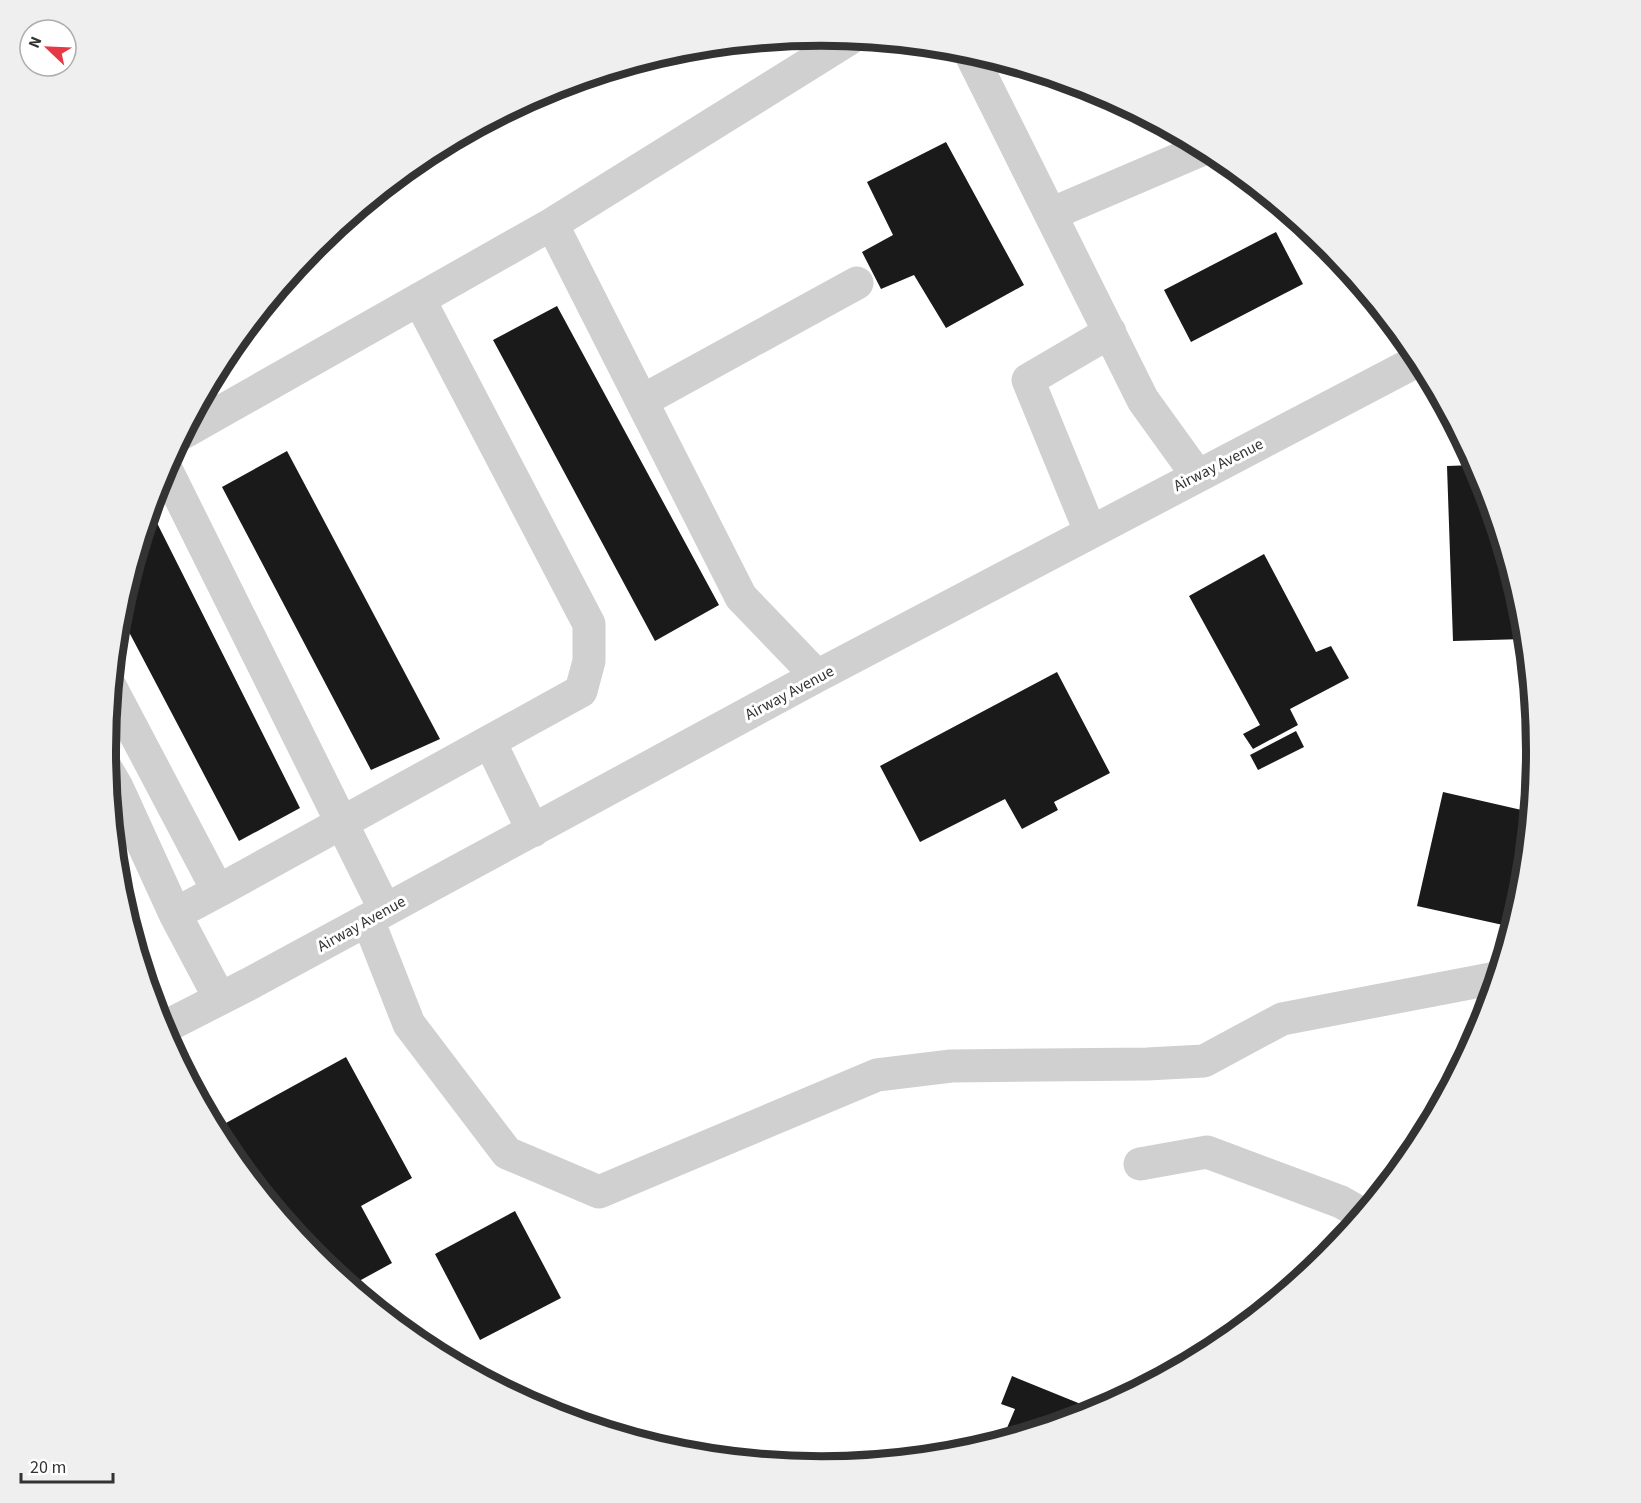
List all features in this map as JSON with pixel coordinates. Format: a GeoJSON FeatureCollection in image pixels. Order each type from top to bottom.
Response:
{"type":"FeatureCollection","features":[{"type":"Feature","properties":{"kind":"street"},"geometry":{"type":"LineString","coordinates":[[196,426],[552,224],[837,47]]}},
{"type":"Feature","properties":{"kind":"street"},"geometry":{"type":"LineString","coordinates":[[976,64],[1143,400],[1197,475]]}},
{"type":"Feature","properties":{"kind":"street"},"geometry":{"type":"LineString","coordinates":[[1051,214],[1193,153]]}},
{"type":"Feature","properties":{"kind":"street"},"geometry":{"type":"LineString","coordinates":[[552,224],[741,597],[818,676]]}},
{"type":"Feature","properties":{"kind":"street"},"geometry":{"type":"LineString","coordinates":[[642,401],[857,283]]}},
{"type":"Feature","properties":{"kind":"street"},"geometry":{"type":"LineString","coordinates":[[175,914],[581,692],[590,661],[589,624],[419,299]]}},
{"type":"Feature","properties":{"kind":"street"},"geometry":{"type":"LineString","coordinates":[[1090,531],[1028,380],[1110,332]]}},
{"type":"Feature","properties":{"kind":"street","name":"Airway Avenue"},"geometry":{"type":"LineString","coordinates":[[170,1024],[1090,531],[1410,365]]}},
{"type":"Feature","properties":{"kind":"street"},"geometry":{"type":"LineString","coordinates":[[171,478],[342,822],[377,915],[409,1024],[507,1153],[599,1192],[877,1075],[951,1066],[1147,1064],[1204,1061],[1282,1019],[1487,980]]}},
{"type":"Feature","properties":{"kind":"street"},"geometry":{"type":"LineString","coordinates":[[118,700],[218,891]]}},
{"type":"Feature","properties":{"kind":"street"},"geometry":{"type":"LineString","coordinates":[[490,741],[533,831]]}},
{"type":"Feature","properties":{"kind":"street"},"geometry":{"type":"LineString","coordinates":[[117,788],[175,914],[220,999]]}},
{"type":"Feature","properties":{"kind":"street"},"geometry":{"type":"LineString","coordinates":[[1140,1164],[1207,1152],[1341,1202],[1356,1210]]}},
{"type":"Feature","properties":{"kind":"building"},"geometry":{"type":"Polygon","coordinates":[[[946,142],[1024,285],[946,328],[914,275],[881,289],[862,252],[893,235],[867,182],[946,142]]]}},
{"type":"Feature","properties":{"kind":"building"},"geometry":{"type":"Polygon","coordinates":[[[1276,232],[1303,284],[1191,342],[1164,290],[1276,232]]]}},
{"type":"Feature","properties":{"kind":"building"},"geometry":{"type":"Polygon","coordinates":[[[557,306],[719,605],[655,641],[493,340],[557,306]]]}},
{"type":"Feature","properties":{"kind":"building"},"geometry":{"type":"Polygon","coordinates":[[[287,451],[440,739],[371,770],[222,487],[287,451]]]}},
{"type":"Feature","properties":{"kind":"building"},"geometry":{"type":"Polygon","coordinates":[[[1464,465],[1472,482],[1501,569],[1516,639],[1453,641],[1447,466],[1464,465]]]}},
{"type":"Feature","properties":{"kind":"building"},"geometry":{"type":"Polygon","coordinates":[[[156,521],[300,808],[239,841],[127,628],[140,569],[156,521]]]}},
{"type":"Feature","properties":{"kind":"building"},"geometry":{"type":"Polygon","coordinates":[[[1264,554],[1316,652],[1331,646],[1349,678],[1290,709],[1298,725],[1253,749],[1243,734],[1260,725],[1189,596],[1264,554]]]}},
{"type":"Feature","properties":{"kind":"building"},"geometry":{"type":"Polygon","coordinates":[[[1057,672],[1110,773],[1054,802],[1058,810],[1022,829],[1005,799],[920,842],[880,766],[1057,672]]]}},
{"type":"Feature","properties":{"kind":"building"},"geometry":{"type":"Polygon","coordinates":[[[1296,731],[1304,747],[1258,770],[1250,755],[1296,731]]]}},
{"type":"Feature","properties":{"kind":"building"},"geometry":{"type":"Polygon","coordinates":[[[1443,792],[1523,810],[1512,889],[1503,925],[1417,906],[1443,792]]]}},
{"type":"Feature","properties":{"kind":"building"},"geometry":{"type":"Polygon","coordinates":[[[346,1057],[412,1178],[361,1206],[392,1263],[357,1282],[290,1216],[261,1181],[223,1125],[346,1057]]]}},
{"type":"Feature","properties":{"kind":"building"},"geometry":{"type":"Polygon","coordinates":[[[515,1211],[561,1298],[480,1340],[435,1254],[515,1211]]]}},
{"type":"Feature","properties":{"kind":"building"},"geometry":{"type":"Polygon","coordinates":[[[1012,1376],[1084,1405],[1006,1431],[1015,1409],[1001,1404],[1012,1376]]]}}]}
